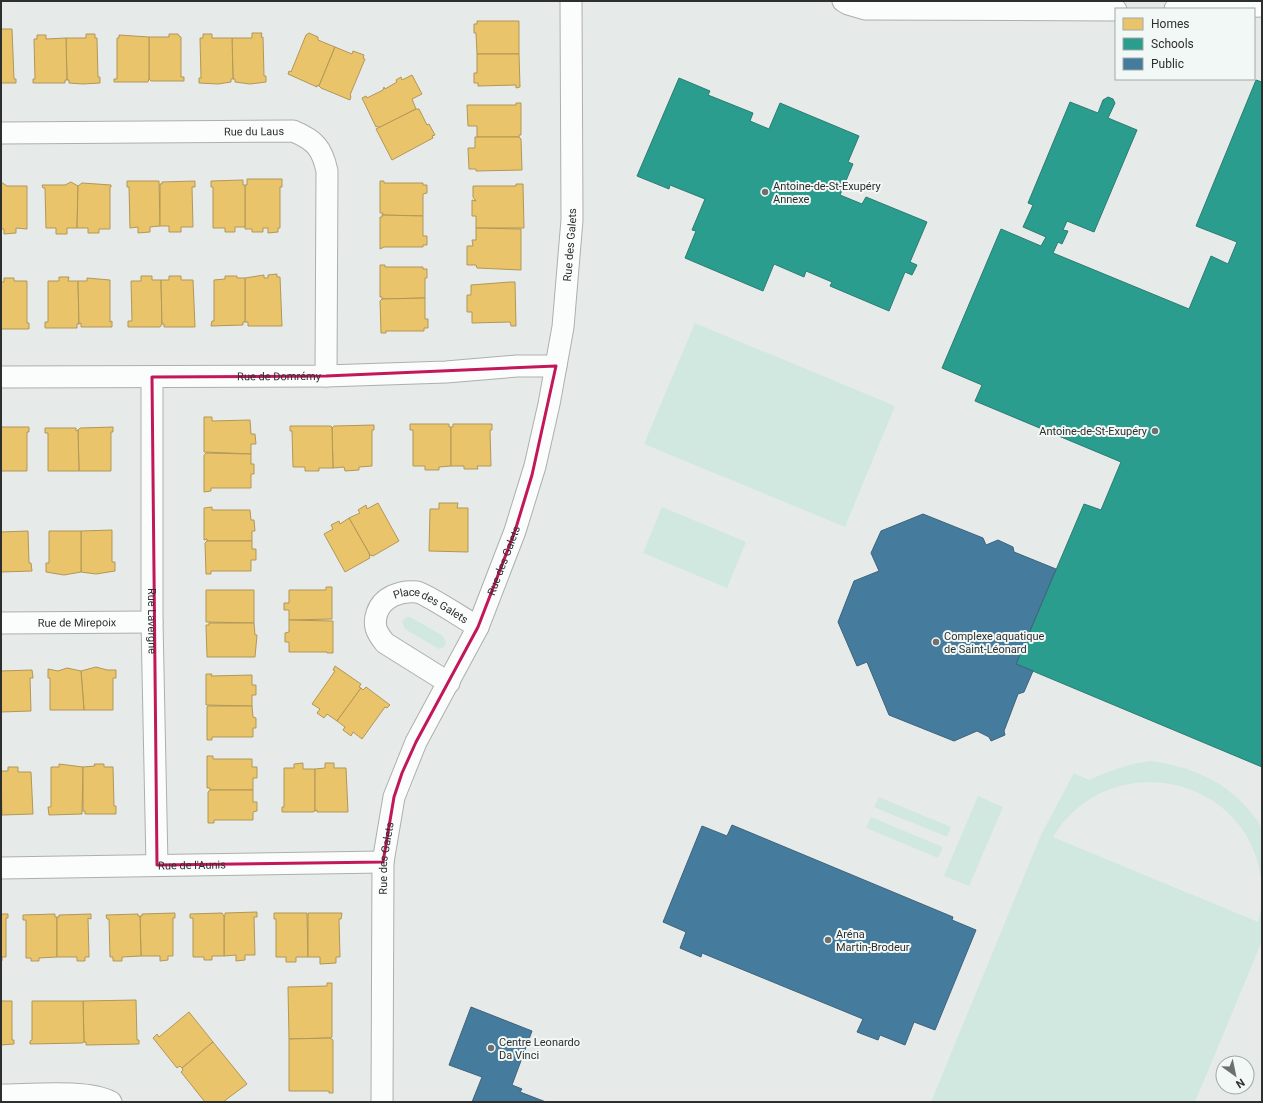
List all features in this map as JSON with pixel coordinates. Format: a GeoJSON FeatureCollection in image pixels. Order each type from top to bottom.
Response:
{"type":"FeatureCollection","features":[{"type":"Feature","properties":{"kind":"street","name":"Rue des Galets"},"geometry":{"type":"LineString","coordinates":[[382,1102],[383,862],[394,797],[402,773],[416,742],[478,627],[515,531],[532,475],[556,366],[566,298],[572,220],[571,1]]}},
{"type":"Feature","properties":{"kind":"street"},"geometry":{"type":"LineString","coordinates":[[843,1],[848,4],[865,8],[1115,10]]}},
{"type":"Feature","properties":{"kind":"street"},"geometry":{"type":"LineString","coordinates":[[1204,8],[1262,6]]}},
{"type":"Feature","properties":{"kind":"street","name":"Rue du Laus"},"geometry":{"type":"LineString","coordinates":[[1,133],[294,131],[318,145],[324,158],[327,171],[326,376]]}},
{"type":"Feature","properties":{"kind":"street","name":"Rue de Domrémy"},"geometry":{"type":"LineString","coordinates":[[1,377],[326,376],[446,372],[517,366],[556,366]]}},
{"type":"Feature","properties":{"kind":"street","name":"Rue Lavergne"},"geometry":{"type":"LineString","coordinates":[[152,377],[152,622],[157,865]]}},
{"type":"Feature","properties":{"kind":"street","name":"Place des Galets"},"geometry":{"type":"LineString","coordinates":[[449,683],[385,642],[377,634],[374,622],[379,607],[389,597],[402,593],[418,592],[478,627]]}},
{"type":"Feature","properties":{"kind":"street","name":"Rue de Mirepoix"},"geometry":{"type":"LineString","coordinates":[[1,623],[152,622]]}},
{"type":"Feature","properties":{"kind":"street","name":"Rue de l'Aunis"},"geometry":{"type":"LineString","coordinates":[[1,868],[383,862]]}},
{"type":"Feature","properties":{"kind":"street"},"geometry":{"type":"LineString","coordinates":[[1,1096],[86,1095],[105,1099],[111,1102]]}},
{"type":"Feature","properties":{"kind":"highlighted area"},"geometry":{"type":"Polygon","coordinates":[[[556,366],[532,475],[515,531],[478,627],[416,742],[402,773],[394,797],[383,862],[157,865],[152,377],[326,376],[556,366]]]}},
{"type":"Feature","properties":{"kind":"green space"},"geometry":{"type":"Polygon","coordinates":[[[695,323],[895,406],[845,527],[644,444],[695,323]]]}},
{"type":"Feature","properties":{"kind":"green space"},"geometry":{"type":"Polygon","coordinates":[[[662,507],[746,542],[727,588],[643,553],[662,507]]]}},
{"type":"Feature","properties":{"kind":"green space"},"geometry":{"type":"Polygon","coordinates":[[[406,617],[410,617],[443,636],[446,642],[444,647],[439,649],[405,629],[402,622],[406,617]]]}},
{"type":"Feature","properties":{"kind":"green space"},"geometry":{"type":"Polygon","coordinates":[[[1152,761],[1192,771],[1216,782],[1248,809],[1258,821],[1262,829],[1262,887],[1253,849],[1235,820],[1208,798],[1177,786],[1143,783],[1109,790],[1078,808],[1053,837],[1258,922],[1262,905],[1262,941],[1195,1102],[931,1102],[1041,835],[1074,773],[1089,780],[1127,766],[1152,761]]]}},
{"type":"Feature","properties":{"kind":"green space"},"geometry":{"type":"Polygon","coordinates":[[[978,796],[1003,807],[969,886],[944,876],[978,796]]]}},
{"type":"Feature","properties":{"kind":"green space"},"geometry":{"type":"Polygon","coordinates":[[[879,797],[951,827],[947,837],[874,807],[879,797]]]}},
{"type":"Feature","properties":{"kind":"green space"},"geometry":{"type":"Polygon","coordinates":[[[871,817],[943,847],[938,858],[866,828],[871,817]]]}},
{"type":"Feature","properties":{"kind":"building: Homes"},"geometry":{"type":"Polygon","coordinates":[[[477,21],[519,21],[519,54],[477,54],[474,24],[477,24],[477,21]]]}},
{"type":"Feature","properties":{"kind":"building: Homes"},"geometry":{"type":"Polygon","coordinates":[[[1,29],[12,29],[14,79],[16,79],[16,83],[1,83],[1,29]]]}},
{"type":"Feature","properties":{"kind":"building: Homes"},"geometry":{"type":"Polygon","coordinates":[[[252,33],[262,33],[264,76],[266,76],[266,82],[250,84],[235,82],[235,79],[233,79],[232,38],[252,38],[252,33]]]}},
{"type":"Feature","properties":{"kind":"building: Homes"},"geometry":{"type":"Polygon","coordinates":[[[309,33],[318,37],[318,40],[335,47],[319,86],[317,85],[317,87],[288,74],[289,71],[291,72],[306,35],[309,33]]]}},
{"type":"Feature","properties":{"kind":"building: Homes"},"geometry":{"type":"Polygon","coordinates":[[[86,34],[95,34],[95,38],[97,38],[98,77],[100,77],[100,83],[69,83],[69,80],[67,80],[66,38],[86,38],[86,34]]]}},
{"type":"Feature","properties":{"kind":"building: Homes"},"geometry":{"type":"Polygon","coordinates":[[[169,34],[178,34],[181,37],[181,77],[184,77],[184,81],[151,81],[149,79],[149,37],[169,37],[169,34]]]}},
{"type":"Feature","properties":{"kind":"building: Homes"},"geometry":{"type":"Polygon","coordinates":[[[203,34],[212,34],[212,38],[232,38],[233,79],[231,79],[231,82],[218,84],[199,83],[199,78],[201,78],[200,38],[203,38],[203,34]]]}},
{"type":"Feature","properties":{"kind":"building: Homes"},"geometry":{"type":"Polygon","coordinates":[[[37,35],[46,35],[46,39],[66,38],[67,80],[65,80],[65,83],[33,83],[33,79],[35,79],[34,39],[37,39],[37,35]]]}},
{"type":"Feature","properties":{"kind":"building: Homes"},"geometry":{"type":"Polygon","coordinates":[[[119,35],[149,37],[148,82],[114,82],[114,79],[117,79],[117,38],[119,38],[119,35]]]}},
{"type":"Feature","properties":{"kind":"building: Homes"},"geometry":{"type":"Polygon","coordinates":[[[335,47],[352,54],[353,51],[364,55],[363,58],[365,59],[350,95],[350,100],[319,86],[335,47]]]}},
{"type":"Feature","properties":{"kind":"building: Homes"},"geometry":{"type":"Polygon","coordinates":[[[477,54],[519,54],[520,87],[516,88],[516,85],[478,86],[478,83],[474,83],[474,73],[477,73],[477,54]]]}},
{"type":"Feature","properties":{"kind":"building: Homes"},"geometry":{"type":"Polygon","coordinates":[[[412,75],[422,94],[412,99],[416,109],[379,128],[378,126],[376,127],[362,98],[366,96],[367,98],[383,90],[384,87],[385,89],[397,82],[396,80],[401,77],[402,80],[412,75]]]}},
{"type":"Feature","properties":{"kind":"building: Homes"},"geometry":{"type":"Polygon","coordinates":[[[516,103],[521,103],[521,135],[519,135],[519,137],[477,137],[477,126],[468,126],[467,105],[516,105],[516,103]]]}},
{"type":"Feature","properties":{"kind":"building: Homes"},"geometry":{"type":"Polygon","coordinates":[[[416,109],[419,109],[427,125],[429,124],[435,135],[432,136],[433,138],[392,160],[376,129],[416,109]]]}},
{"type":"Feature","properties":{"kind":"building: Homes"},"geometry":{"type":"Polygon","coordinates":[[[475,137],[519,137],[521,139],[522,170],[476,171],[476,169],[469,169],[468,148],[475,148],[475,137]]]}},
{"type":"Feature","properties":{"kind":"building: Homes"},"geometry":{"type":"Polygon","coordinates":[[[247,179],[282,179],[282,187],[280,187],[280,228],[278,228],[278,232],[268,233],[268,228],[263,228],[263,232],[252,232],[252,229],[245,229],[245,185],[247,185],[247,179]]]}},
{"type":"Feature","properties":{"kind":"building: Homes"},"geometry":{"type":"Polygon","coordinates":[[[243,180],[243,185],[245,185],[245,227],[235,227],[235,232],[225,232],[225,228],[213,228],[213,187],[211,187],[211,181],[243,180]]]}},
{"type":"Feature","properties":{"kind":"building: Homes"},"geometry":{"type":"Polygon","coordinates":[[[127,181],[159,181],[160,226],[150,227],[150,232],[138,233],[138,227],[130,228],[129,187],[127,187],[127,181]]]}},
{"type":"Feature","properties":{"kind":"building: Homes"},"geometry":{"type":"Polygon","coordinates":[[[195,181],[195,187],[192,187],[193,227],[181,227],[181,232],[169,232],[169,226],[160,226],[160,184],[162,184],[162,182],[195,181]]]}},
{"type":"Feature","properties":{"kind":"building: Homes"},"geometry":{"type":"Polygon","coordinates":[[[380,181],[384,181],[384,183],[423,183],[423,185],[427,185],[427,193],[423,194],[423,216],[382,215],[383,213],[380,213],[380,181]]]}},
{"type":"Feature","properties":{"kind":"building: Homes"},"geometry":{"type":"Polygon","coordinates":[[[1,182],[7,186],[27,186],[27,229],[16,228],[16,233],[4,234],[4,229],[1,229],[1,182]]]}},
{"type":"Feature","properties":{"kind":"building: Homes"},"geometry":{"type":"Polygon","coordinates":[[[71,182],[78,186],[77,228],[67,228],[67,234],[56,234],[56,228],[46,228],[45,188],[43,188],[42,185],[65,185],[71,182]]]}},
{"type":"Feature","properties":{"kind":"building: Homes"},"geometry":{"type":"Polygon","coordinates":[[[82,183],[111,185],[110,229],[99,229],[99,233],[88,233],[88,228],[77,228],[78,186],[82,183]]]}},
{"type":"Feature","properties":{"kind":"building: Homes"},"geometry":{"type":"Polygon","coordinates":[[[516,184],[523,184],[524,228],[476,228],[476,216],[472,216],[472,200],[476,201],[473,197],[473,186],[516,186],[516,184]]]}},
{"type":"Feature","properties":{"kind":"building: Homes"},"geometry":{"type":"Polygon","coordinates":[[[382,215],[423,216],[423,236],[427,236],[427,245],[423,245],[423,247],[384,247],[380,249],[380,217],[382,217],[382,215]]]}},
{"type":"Feature","properties":{"kind":"building: Homes"},"geometry":{"type":"Polygon","coordinates":[[[476,228],[521,229],[521,270],[477,268],[476,265],[467,265],[467,246],[473,246],[472,240],[476,240],[476,228]]]}},
{"type":"Feature","properties":{"kind":"building: Homes"},"geometry":{"type":"Polygon","coordinates":[[[380,265],[385,265],[385,267],[423,267],[423,269],[427,269],[427,278],[425,278],[425,298],[382,299],[382,297],[380,297],[380,265]]]}},
{"type":"Feature","properties":{"kind":"building: Homes"},"geometry":{"type":"Polygon","coordinates":[[[277,274],[277,277],[280,277],[282,326],[248,326],[248,322],[245,322],[245,278],[264,275],[264,278],[268,278],[268,275],[277,274]]]}},
{"type":"Feature","properties":{"kind":"building: Homes"},"geometry":{"type":"Polygon","coordinates":[[[141,276],[152,276],[152,280],[161,280],[162,324],[160,327],[128,327],[128,321],[132,321],[131,281],[141,281],[141,276]]]}},
{"type":"Feature","properties":{"kind":"building: Homes"},"geometry":{"type":"Polygon","coordinates":[[[169,276],[181,276],[181,280],[193,280],[195,327],[164,327],[164,324],[162,324],[161,280],[169,280],[169,276]]]}},
{"type":"Feature","properties":{"kind":"building: Homes"},"geometry":{"type":"Polygon","coordinates":[[[225,276],[245,278],[245,322],[243,322],[243,325],[211,326],[212,321],[214,321],[214,280],[225,279],[225,276]]]}},
{"type":"Feature","properties":{"kind":"building: Homes"},"geometry":{"type":"Polygon","coordinates":[[[59,277],[69,277],[68,281],[78,281],[79,324],[77,324],[77,328],[45,328],[45,322],[48,322],[48,281],[59,281],[59,277]]]}},
{"type":"Feature","properties":{"kind":"building: Homes"},"geometry":{"type":"Polygon","coordinates":[[[4,278],[14,278],[14,281],[27,281],[27,323],[29,323],[29,329],[1,329],[1,282],[4,282],[4,278]]]}},
{"type":"Feature","properties":{"kind":"building: Homes"},"geometry":{"type":"Polygon","coordinates":[[[87,278],[110,280],[110,322],[112,321],[112,327],[81,327],[81,323],[79,324],[78,281],[87,281],[87,278]]]}},
{"type":"Feature","properties":{"kind":"building: Homes"},"geometry":{"type":"Polygon","coordinates":[[[515,282],[516,326],[511,326],[510,322],[472,323],[472,312],[467,312],[467,295],[471,295],[471,285],[515,282]]]}},
{"type":"Feature","properties":{"kind":"building: Homes"},"geometry":{"type":"Polygon","coordinates":[[[425,298],[425,319],[428,319],[428,328],[424,328],[424,331],[386,331],[386,333],[381,333],[380,301],[382,299],[425,298]]]}},
{"type":"Feature","properties":{"kind":"building: Homes"},"geometry":{"type":"Polygon","coordinates":[[[204,417],[212,417],[212,421],[250,420],[251,434],[255,434],[256,444],[251,444],[251,454],[204,452],[204,417]]]}},
{"type":"Feature","properties":{"kind":"building: Homes"},"geometry":{"type":"Polygon","coordinates":[[[410,424],[449,424],[449,427],[451,427],[451,466],[439,467],[439,470],[425,470],[425,466],[413,466],[413,430],[410,430],[410,424]]]}},
{"type":"Feature","properties":{"kind":"building: Homes"},"geometry":{"type":"Polygon","coordinates":[[[453,424],[492,424],[492,430],[490,430],[491,466],[477,466],[478,469],[464,469],[464,466],[451,466],[451,427],[453,427],[453,424]]]}},
{"type":"Feature","properties":{"kind":"building: Homes"},"geometry":{"type":"Polygon","coordinates":[[[374,425],[374,430],[372,430],[372,466],[359,467],[359,470],[345,471],[344,467],[333,468],[332,428],[334,426],[374,425]]]}},
{"type":"Feature","properties":{"kind":"building: Homes"},"geometry":{"type":"Polygon","coordinates":[[[290,426],[331,426],[333,468],[319,468],[319,471],[305,471],[305,467],[293,467],[292,431],[290,431],[290,426]]]}},
{"type":"Feature","properties":{"kind":"building: Homes"},"geometry":{"type":"Polygon","coordinates":[[[1,427],[29,427],[29,432],[27,432],[27,471],[1,471],[1,427]]]}},
{"type":"Feature","properties":{"kind":"building: Homes"},"geometry":{"type":"Polygon","coordinates":[[[113,427],[113,432],[111,432],[111,471],[79,471],[78,430],[80,428],[113,427]]]}},
{"type":"Feature","properties":{"kind":"building: Homes"},"geometry":{"type":"Polygon","coordinates":[[[45,428],[76,428],[76,431],[78,430],[79,471],[48,471],[48,433],[45,433],[45,428]]]}},
{"type":"Feature","properties":{"kind":"building: Homes"},"geometry":{"type":"Polygon","coordinates":[[[206,453],[251,454],[251,464],[254,464],[254,474],[251,474],[251,488],[211,488],[211,491],[204,492],[204,455],[206,453]]]}},
{"type":"Feature","properties":{"kind":"building: Homes"},"geometry":{"type":"Polygon","coordinates":[[[378,503],[399,541],[373,556],[370,555],[349,518],[360,513],[358,510],[366,505],[367,509],[378,503]]]}},
{"type":"Feature","properties":{"kind":"building: Homes"},"geometry":{"type":"Polygon","coordinates":[[[439,503],[458,503],[457,508],[468,508],[468,552],[429,551],[430,509],[439,509],[439,503]]]}},
{"type":"Feature","properties":{"kind":"building: Homes"},"geometry":{"type":"Polygon","coordinates":[[[212,507],[212,510],[250,510],[251,520],[254,520],[255,531],[252,531],[252,541],[204,540],[204,508],[212,507]]]}},
{"type":"Feature","properties":{"kind":"building: Homes"},"geometry":{"type":"Polygon","coordinates":[[[349,518],[370,555],[370,558],[345,572],[324,534],[333,529],[331,525],[339,521],[340,524],[349,518]]]}},
{"type":"Feature","properties":{"kind":"building: Homes"},"geometry":{"type":"Polygon","coordinates":[[[112,530],[112,562],[115,562],[115,571],[96,574],[81,572],[81,531],[112,530]]]}},
{"type":"Feature","properties":{"kind":"building: Homes"},"geometry":{"type":"Polygon","coordinates":[[[28,531],[29,563],[31,563],[32,571],[1,572],[1,532],[28,531]]]}},
{"type":"Feature","properties":{"kind":"building: Homes"},"geometry":{"type":"Polygon","coordinates":[[[49,531],[81,531],[81,572],[64,575],[46,572],[46,563],[49,563],[49,531]]]}},
{"type":"Feature","properties":{"kind":"building: Homes"},"geometry":{"type":"Polygon","coordinates":[[[207,541],[252,541],[252,549],[256,549],[256,560],[251,560],[251,571],[211,571],[211,574],[206,574],[205,543],[207,541]]]}},
{"type":"Feature","properties":{"kind":"building: Homes"},"geometry":{"type":"Polygon","coordinates":[[[326,587],[332,587],[332,619],[289,620],[289,610],[284,610],[284,603],[289,603],[289,590],[326,590],[326,587]]]}},
{"type":"Feature","properties":{"kind":"building: Homes"},"geometry":{"type":"Polygon","coordinates":[[[206,590],[254,590],[254,623],[206,622],[206,590]]]}},
{"type":"Feature","properties":{"kind":"building: Homes"},"geometry":{"type":"Polygon","coordinates":[[[289,620],[333,621],[333,653],[289,652],[289,642],[285,642],[285,633],[289,632],[289,620]]]}},
{"type":"Feature","properties":{"kind":"building: Homes"},"geometry":{"type":"Polygon","coordinates":[[[209,623],[254,623],[255,635],[257,635],[255,657],[207,657],[206,625],[209,625],[209,623]]]}},
{"type":"Feature","properties":{"kind":"building: Homes"},"geometry":{"type":"Polygon","coordinates":[[[335,666],[361,684],[359,687],[361,688],[337,721],[327,714],[324,718],[317,713],[320,709],[312,704],[335,671],[333,670],[335,666]]]}},
{"type":"Feature","properties":{"kind":"building: Homes"},"geometry":{"type":"Polygon","coordinates":[[[96,667],[107,670],[116,670],[116,678],[113,678],[113,710],[84,710],[81,671],[96,667]]]}},
{"type":"Feature","properties":{"kind":"building: Homes"},"geometry":{"type":"Polygon","coordinates":[[[67,668],[81,671],[84,710],[50,710],[50,678],[48,678],[48,669],[58,671],[67,668]]]}},
{"type":"Feature","properties":{"kind":"building: Homes"},"geometry":{"type":"Polygon","coordinates":[[[32,670],[33,678],[30,678],[31,711],[1,712],[1,671],[32,670]]]}},
{"type":"Feature","properties":{"kind":"building: Homes"},"geometry":{"type":"Polygon","coordinates":[[[206,674],[212,674],[211,676],[252,675],[252,685],[256,685],[256,695],[252,695],[252,706],[206,705],[206,674]]]}},
{"type":"Feature","properties":{"kind":"building: Homes"},"geometry":{"type":"Polygon","coordinates":[[[366,687],[390,705],[387,708],[385,707],[362,739],[353,732],[351,736],[343,730],[345,727],[337,721],[361,688],[363,690],[366,687]]]}},
{"type":"Feature","properties":{"kind":"building: Homes"},"geometry":{"type":"Polygon","coordinates":[[[208,706],[252,706],[253,717],[256,718],[256,728],[253,728],[253,737],[212,737],[212,740],[207,740],[208,706]]]}},
{"type":"Feature","properties":{"kind":"building: Homes"},"geometry":{"type":"Polygon","coordinates":[[[207,756],[213,756],[213,759],[252,759],[252,767],[257,767],[257,778],[253,778],[253,790],[210,790],[210,788],[207,788],[207,756]]]}},
{"type":"Feature","properties":{"kind":"building: Homes"},"geometry":{"type":"Polygon","coordinates":[[[303,763],[303,769],[315,769],[315,811],[282,812],[282,807],[284,807],[284,768],[294,768],[294,764],[303,763]]]}},
{"type":"Feature","properties":{"kind":"building: Homes"},"geometry":{"type":"Polygon","coordinates":[[[325,763],[334,763],[334,768],[346,768],[348,812],[315,811],[315,769],[325,768],[325,763]]]}},
{"type":"Feature","properties":{"kind":"building: Homes"},"geometry":{"type":"Polygon","coordinates":[[[59,764],[83,767],[82,814],[49,815],[48,807],[51,807],[51,767],[59,767],[59,764]]]}},
{"type":"Feature","properties":{"kind":"building: Homes"},"geometry":{"type":"Polygon","coordinates":[[[94,764],[104,764],[104,767],[113,767],[114,806],[116,806],[116,814],[85,814],[85,811],[83,811],[83,767],[95,766],[94,764]]]}},
{"type":"Feature","properties":{"kind":"building: Homes"},"geometry":{"type":"Polygon","coordinates":[[[8,767],[18,767],[18,772],[31,772],[33,814],[2,815],[1,771],[8,771],[8,767]]]}},
{"type":"Feature","properties":{"kind":"building: Homes"},"geometry":{"type":"Polygon","coordinates":[[[210,790],[253,790],[253,802],[257,802],[257,811],[253,812],[253,820],[214,820],[214,823],[208,823],[208,792],[210,790]]]}},
{"type":"Feature","properties":{"kind":"building: Homes"},"geometry":{"type":"Polygon","coordinates":[[[257,912],[257,917],[254,917],[255,955],[245,955],[245,960],[236,961],[236,955],[224,956],[225,913],[257,912]]]}},
{"type":"Feature","properties":{"kind":"building: Homes"},"geometry":{"type":"Polygon","coordinates":[[[175,913],[175,918],[173,918],[173,956],[168,956],[168,960],[160,961],[160,956],[141,956],[140,916],[142,916],[142,914],[175,913]]]}},
{"type":"Feature","properties":{"kind":"building: Homes"},"geometry":{"type":"Polygon","coordinates":[[[222,913],[224,916],[224,956],[212,956],[212,960],[204,960],[204,957],[193,957],[193,918],[190,918],[190,914],[222,913]]]}},
{"type":"Feature","properties":{"kind":"building: Homes"},"geometry":{"type":"Polygon","coordinates":[[[274,913],[307,913],[308,957],[296,957],[296,962],[286,962],[286,957],[276,957],[276,919],[274,919],[274,913]]]}},
{"type":"Feature","properties":{"kind":"building: Homes"},"geometry":{"type":"Polygon","coordinates":[[[308,913],[342,913],[341,919],[339,919],[340,957],[336,957],[336,963],[320,964],[320,957],[308,957],[308,913]]]}},
{"type":"Feature","properties":{"kind":"building: Homes"},"geometry":{"type":"Polygon","coordinates":[[[1,914],[8,914],[8,918],[6,918],[6,957],[2,957],[2,961],[1,961],[1,914]]]}},
{"type":"Feature","properties":{"kind":"building: Homes"},"geometry":{"type":"Polygon","coordinates":[[[55,914],[55,917],[57,917],[57,957],[39,958],[39,961],[31,961],[31,958],[26,958],[26,920],[23,920],[23,915],[55,914]]]}},
{"type":"Feature","properties":{"kind":"building: Homes"},"geometry":{"type":"Polygon","coordinates":[[[91,914],[91,919],[88,918],[89,957],[85,957],[85,961],[77,961],[77,957],[57,957],[57,917],[59,917],[59,915],[91,914]]]}},
{"type":"Feature","properties":{"kind":"building: Homes"},"geometry":{"type":"Polygon","coordinates":[[[138,914],[138,916],[140,916],[141,956],[122,957],[122,961],[113,961],[113,957],[110,957],[109,919],[107,919],[106,915],[138,914]]]}},
{"type":"Feature","properties":{"kind":"building: Homes"},"geometry":{"type":"Polygon","coordinates":[[[327,983],[332,983],[332,1037],[289,1039],[288,987],[327,986],[327,983]]]}},
{"type":"Feature","properties":{"kind":"building: Homes"},"geometry":{"type":"Polygon","coordinates":[[[136,1000],[137,1040],[139,1040],[139,1044],[86,1045],[86,1042],[84,1042],[83,1001],[136,1000]]]}},
{"type":"Feature","properties":{"kind":"building: Homes"},"geometry":{"type":"Polygon","coordinates":[[[1,1001],[12,1001],[12,1040],[14,1040],[14,1044],[1,1045],[1,1001]]]}},
{"type":"Feature","properties":{"kind":"building: Homes"},"geometry":{"type":"Polygon","coordinates":[[[32,1001],[83,1001],[84,1042],[30,1044],[30,1041],[32,1040],[32,1001]]]}},
{"type":"Feature","properties":{"kind":"building: Homes"},"geometry":{"type":"Polygon","coordinates":[[[189,1012],[213,1042],[182,1068],[180,1066],[177,1068],[153,1038],[157,1034],[159,1037],[189,1012]]]}},
{"type":"Feature","properties":{"kind":"building: Homes"},"geometry":{"type":"Polygon","coordinates":[[[330,1038],[333,1040],[333,1093],[329,1093],[329,1091],[289,1091],[289,1039],[330,1038]]]}},
{"type":"Feature","properties":{"kind":"building: Homes"},"geometry":{"type":"Polygon","coordinates":[[[213,1042],[247,1084],[223,1102],[205,1102],[181,1072],[183,1070],[182,1068],[213,1042]]]}},
{"type":"Feature","properties":{"kind":"building: Schools","name":"Antoine-de-St-Exupéry Annexe"},"geometry":{"type":"Polygon","coordinates":[[[679,78],[710,91],[708,95],[753,113],[750,121],[769,129],[780,103],[859,136],[848,162],[853,164],[840,195],[862,204],[866,197],[927,222],[910,262],[917,265],[912,275],[905,272],[889,311],[830,286],[832,282],[806,271],[804,277],[774,264],[763,291],[685,258],[696,231],[692,230],[705,199],[670,185],[669,189],[637,176],[679,78]]]}},
{"type":"Feature","properties":{"kind":"building: Schools","name":"Antoine-de-St-Exupéry"},"geometry":{"type":"Polygon","coordinates":[[[1256,80],[1262,82],[1262,767],[1016,664],[1084,504],[1101,510],[1121,462],[975,401],[982,385],[942,368],[1001,229],[1041,246],[1046,237],[1023,227],[1033,205],[1028,203],[1070,102],[1098,113],[1103,100],[1108,97],[1113,99],[1115,103],[1108,118],[1137,130],[1094,232],[1067,221],[1063,230],[1068,231],[1062,244],[1058,242],[1053,253],[1189,309],[1211,256],[1228,264],[1237,242],[1196,226],[1256,80]]]}},
{"type":"Feature","properties":{"kind":"building: Public","name":"Complexe aquatique de Saint-Léonard"},"geometry":{"type":"Polygon","coordinates":[[[923,514],[983,538],[986,545],[998,540],[1013,547],[1014,552],[1056,569],[1016,664],[1033,671],[1024,692],[1018,694],[1004,731],[1005,735],[991,741],[989,737],[977,731],[954,741],[889,715],[867,662],[857,666],[838,622],[854,581],[879,571],[871,553],[881,531],[923,514]]]}},
{"type":"Feature","properties":{"kind":"building: Public","name":"Aréna Martin-Brodeur"},"geometry":{"type":"Polygon","coordinates":[[[732,825],[953,917],[952,920],[976,930],[935,1030],[914,1022],[905,1045],[880,1035],[878,1040],[857,1032],[863,1019],[702,953],[701,957],[680,948],[686,932],[663,922],[702,826],[727,836],[732,825]]]}},
{"type":"Feature","properties":{"kind":"building: Public","name":"Centre Leonardo Da Vinci"},"geometry":{"type":"Polygon","coordinates":[[[471,1007],[532,1031],[512,1085],[522,1089],[520,1092],[546,1102],[472,1102],[482,1077],[449,1065],[471,1007]]]}},
{"type":"Feature","properties":{"kind":"place","name":"Antoine-de-St-Exupéry Annexe"},"geometry":{"type":"Point","coordinates":[765,192]}},
{"type":"Feature","properties":{"kind":"place","name":"Antoine-de-St-Exupéry"},"geometry":{"type":"Point","coordinates":[1155,431]}},
{"type":"Feature","properties":{"kind":"place","name":"Complexe aquatique de Saint-Léonard"},"geometry":{"type":"Point","coordinates":[936,642]}},
{"type":"Feature","properties":{"kind":"place","name":"Aréna Martin-Brodeur"},"geometry":{"type":"Point","coordinates":[828,940]}},
{"type":"Feature","properties":{"kind":"place","name":"Centre Leonardo Da Vinci"},"geometry":{"type":"Point","coordinates":[491,1048]}}]}
